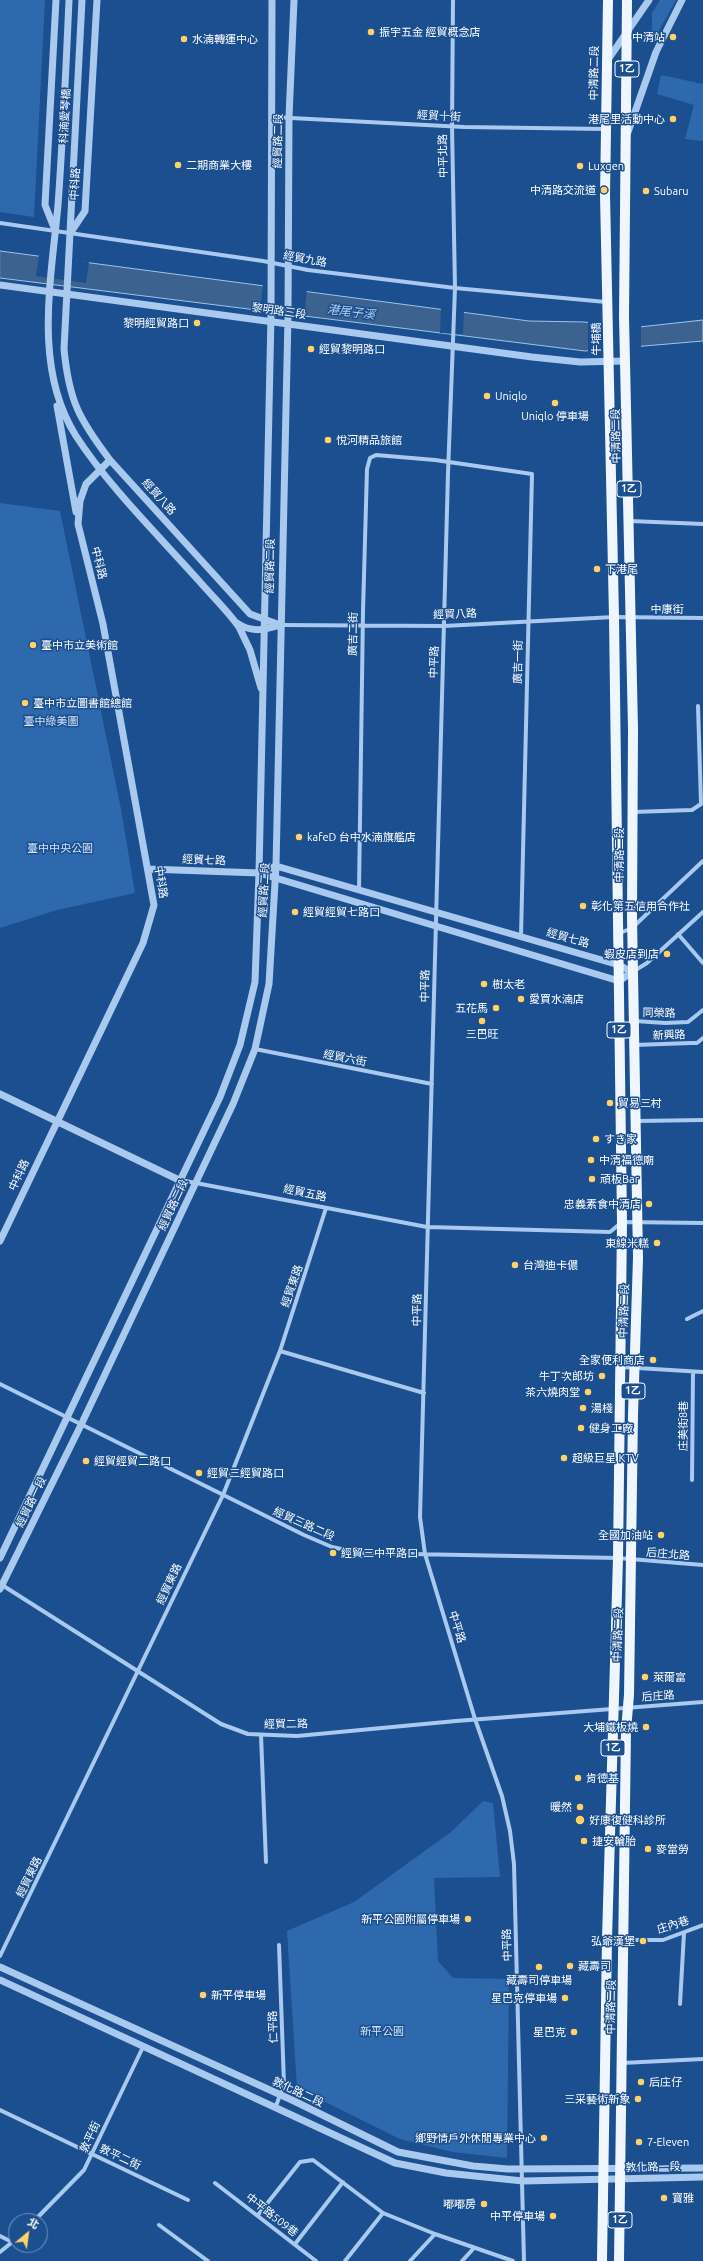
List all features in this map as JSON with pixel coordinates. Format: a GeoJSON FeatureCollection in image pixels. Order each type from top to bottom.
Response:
{"type":"FeatureCollection","features":[{"type":"Feature","properties":{"kind":"main road","name":"中清路二段"},"geometry":{"type":"LineString","coordinates":[[608,0],[605,129],[608,316]]}},
{"type":"Feature","properties":{"kind":"main road","name":"1乙"},"geometry":{"type":"LineString","coordinates":[[626,361],[624,316],[627,0]]}},
{"type":"Feature","properties":{"kind":"main road","name":"牛埔橋"},"geometry":{"type":"LineString","coordinates":[[608,316],[608,363]]}},
{"type":"Feature","properties":{"kind":"main road","name":"中清路二段"},"geometry":{"type":"LineString","coordinates":[[619,2261],[625,1940],[626,1730],[632,1560],[634,1369],[638,1223],[632,972],[631,812],[633,730],[626,361]]}},
{"type":"Feature","properties":{"kind":"main road","name":"中清路二段"},"geometry":{"type":"LineString","coordinates":[[602,2261],[618,1558],[622,1222],[614,617],[608,363]]}},
{"type":"Feature","properties":{"kind":"street","name":"中科路"},"geometry":{"type":"LineString","coordinates":[[0,1241],[2,1233],[143,943],[154,905],[103,624],[78,524],[52,381],[48,348],[50,292],[55,230],[45,205],[56,0]]}},
{"type":"Feature","properties":{"kind":"street","name":"科湳愛琴橋"},"geometry":{"type":"LineString","coordinates":[[55,230],[69,0]]}},
{"type":"Feature","properties":{"kind":"street","name":"科湳愛琴橋"},"geometry":{"type":"LineString","coordinates":[[71,232],[82,0]]}},
{"type":"Feature","properties":{"kind":"street","name":"中科路"},"geometry":{"type":"LineString","coordinates":[[78,524],[82,490],[90,478],[110,460],[92,437],[75,408],[67,380],[64,349],[71,232],[85,211],[97,0]]}},
{"type":"Feature","properties":{"kind":"street","name":"經貿路二段"},"geometry":{"type":"LineString","coordinates":[[67,1418],[179,1180],[220,1097],[240,1045],[255,982],[260,873],[272,282],[272,0]]}},
{"type":"Feature","properties":{"kind":"street","name":"經貿路二段"},"geometry":{"type":"LineString","coordinates":[[81,1425],[233,1104],[255,1048],[270,984],[276,866],[280,625],[288,319],[289,117],[294,0]]}},
{"type":"Feature","properties":{"kind":"street","name":"中平北路"},"geometry":{"type":"LineString","coordinates":[[453,0],[452,126],[455,298]]}},
{"type":"Feature","properties":{"kind":"street"},"geometry":{"type":"LineString","coordinates":[[606,63],[649,0]]}},
{"type":"Feature","properties":{"kind":"street"},"geometry":{"type":"LineString","coordinates":[[626,138],[656,52],[682,0]]}},
{"type":"Feature","properties":{"kind":"street","name":"經貿十街"},"geometry":{"type":"LineString","coordinates":[[272,117],[452,126],[605,129]]}},
{"type":"Feature","properties":{"kind":"street","name":"經貿九路"},"geometry":{"type":"LineString","coordinates":[[0,223],[71,232],[288,266],[455,288],[608,302]]}},
{"type":"Feature","properties":{"kind":"street","name":"黎明路三段"},"geometry":{"type":"LineString","coordinates":[[0,285],[288,319],[454,346],[580,362],[608,363],[626,361]]}},
{"type":"Feature","properties":{"kind":"street","name":"中平路"},"geometry":{"type":"LineString","coordinates":[[455,298],[448,462],[420,1517],[425,1554],[475,1719],[502,1796],[510,1831],[513,1858],[523,2168],[524,2261]]}},
{"type":"Feature","properties":{"kind":"street","name":"中科路"},"geometry":{"type":"LineString","coordinates":[[52,381],[62,411],[76,437],[100,469]]}},
{"type":"Feature","properties":{"kind":"street","name":"廣吉二街"},"geometry":{"type":"LineString","coordinates":[[359,890],[362,627],[367,469],[370,458],[376,455],[448,462]]}},
{"type":"Feature","properties":{"kind":"street","name":"經貿八路"},"geometry":{"type":"LineString","coordinates":[[110,460],[250,614],[280,625]]}},
{"type":"Feature","properties":{"kind":"street","name":"廣吉一街"},"geometry":{"type":"LineString","coordinates":[[448,462],[532,474],[520,936]]}},
{"type":"Feature","properties":{"kind":"street","name":"經貿八路"},"geometry":{"type":"LineString","coordinates":[[100,469],[234,620],[250,650],[263,695]]}},
{"type":"Feature","properties":{"kind":"street"},"geometry":{"type":"LineString","coordinates":[[629,521],[703,524]]}},
{"type":"Feature","properties":{"kind":"street","name":"經貿八路"},"geometry":{"type":"LineString","coordinates":[[234,620],[246,628],[264,630],[280,625],[362,627],[444,626],[614,617],[631,618]]}},
{"type":"Feature","properties":{"kind":"street","name":"中康街"},"geometry":{"type":"LineString","coordinates":[[631,618],[703,618]]}},
{"type":"Feature","properties":{"kind":"street"},"geometry":{"type":"LineString","coordinates":[[631,812],[692,810],[701,804],[702,734],[698,706]]}},
{"type":"Feature","properties":{"kind":"street"},"geometry":{"type":"LineString","coordinates":[[618,934],[632,928],[703,861]]}},
{"type":"Feature","properties":{"kind":"street","name":"經貿七路"},"geometry":{"type":"LineString","coordinates":[[260,873],[276,866],[619,965],[632,972]]}},
{"type":"Feature","properties":{"kind":"street","name":"經貿七路"},"geometry":{"type":"LineString","coordinates":[[148,869],[260,873],[619,981]]}},
{"type":"Feature","properties":{"kind":"street"},"geometry":{"type":"LineString","coordinates":[[619,981],[647,962],[703,912]]}},
{"type":"Feature","properties":{"kind":"street"},"geometry":{"type":"LineString","coordinates":[[678,934],[703,963]]}},
{"type":"Feature","properties":{"kind":"street","name":"同榮路"},"geometry":{"type":"LineString","coordinates":[[634,1021],[665,1023],[688,1022],[703,1010]]}},
{"type":"Feature","properties":{"kind":"street","name":"新興路"},"geometry":{"type":"LineString","coordinates":[[634,1045],[691,1043],[703,1038]]}},
{"type":"Feature","properties":{"kind":"street","name":"經貿六街"},"geometry":{"type":"LineString","coordinates":[[255,1048],[432,1084]]}},
{"type":"Feature","properties":{"kind":"street","name":"經貿五路"},"geometry":{"type":"LineString","coordinates":[[0,1094],[179,1180],[427,1227],[610,1232],[622,1222]]}},
{"type":"Feature","properties":{"kind":"street"},"geometry":{"type":"LineString","coordinates":[[636,1121],[703,1120]]}},
{"type":"Feature","properties":{"kind":"street","name":"經貿東路"},"geometry":{"type":"LineString","coordinates":[[0,1956],[223,1495],[280,1351],[326,1208]]}},
{"type":"Feature","properties":{"kind":"street"},"geometry":{"type":"LineString","coordinates":[[622,1222],[703,1223]]}},
{"type":"Feature","properties":{"kind":"street"},"geometry":{"type":"LineString","coordinates":[[687,1319],[703,1311]]}},
{"type":"Feature","properties":{"kind":"street"},"geometry":{"type":"LineString","coordinates":[[280,1351],[424,1393]]}},
{"type":"Feature","properties":{"kind":"street"},"geometry":{"type":"LineString","coordinates":[[620,1367],[703,1372]]}},
{"type":"Feature","properties":{"kind":"street","name":"庄美街8巷"},"geometry":{"type":"LineString","coordinates":[[692,1480],[693,1372]]}},
{"type":"Feature","properties":{"kind":"street","name":"經貿三路二段"},"geometry":{"type":"LineString","coordinates":[[0,1384],[223,1495],[332,1547],[360,1553],[618,1558],[632,1560]]}},
{"type":"Feature","properties":{"kind":"street","name":"經貿路一段"},"geometry":{"type":"LineString","coordinates":[[0,1558],[67,1418]]}},
{"type":"Feature","properties":{"kind":"street","name":"經貿路一段"},"geometry":{"type":"LineString","coordinates":[[1,1586],[81,1425]]}},
{"type":"Feature","properties":{"kind":"street","name":"后庄北路"},"geometry":{"type":"LineString","coordinates":[[632,1560],[703,1566]]}},
{"type":"Feature","properties":{"kind":"street","name":"經貿二路"},"geometry":{"type":"LineString","coordinates":[[1,1586],[139,1671],[221,1724],[248,1734],[297,1736],[475,1719],[614,1708]]}},
{"type":"Feature","properties":{"kind":"street","name":"后庄路"},"geometry":{"type":"LineString","coordinates":[[614,1708],[703,1702]]}},
{"type":"Feature","properties":{"kind":"street"},"geometry":{"type":"LineString","coordinates":[[261,1735],[266,1862]]}},
{"type":"Feature","properties":{"kind":"street","name":"庄內巷"},"geometry":{"type":"LineString","coordinates":[[625,1940],[663,1940],[703,1925]]}},
{"type":"Feature","properties":{"kind":"street"},"geometry":{"type":"LineString","coordinates":[[680,2004],[684,1933]]}},
{"type":"Feature","properties":{"kind":"street","name":"仁平路"},"geometry":{"type":"LineString","coordinates":[[276,2106],[281,2096],[284,2084],[279,1945]]}},
{"type":"Feature","properties":{"kind":"street","name":"敦化路二段"},"geometry":{"type":"LineString","coordinates":[[0,1967],[281,2096],[398,2152],[473,2166],[604,2174]]}},
{"type":"Feature","properties":{"kind":"street","name":"敦化路二段"},"geometry":{"type":"LineString","coordinates":[[0,1980],[143,2047],[276,2106],[347,2142],[395,2163],[446,2173],[523,2181],[604,2174]]}},
{"type":"Feature","properties":{"kind":"street","name":"敦平街"},"geometry":{"type":"LineString","coordinates":[[42,2213],[84,2170],[143,2047]]}},
{"type":"Feature","properties":{"kind":"street"},"geometry":{"type":"LineString","coordinates":[[622,2063],[703,2059]]}},
{"type":"Feature","properties":{"kind":"street","name":"敦平二街"},"geometry":{"type":"LineString","coordinates":[[0,2110],[188,2200]]}},
{"type":"Feature","properties":{"kind":"street"},"geometry":{"type":"LineString","coordinates":[[258,2215],[300,2162],[314,2160],[384,2213],[435,2234],[513,2261]]}},
{"type":"Feature","properties":{"kind":"street","name":"敦化路一段"},"geometry":{"type":"LineString","coordinates":[[604,2174],[703,2168]]}},
{"type":"Feature","properties":{"kind":"street","name":"敦化路一段"},"geometry":{"type":"LineString","coordinates":[[604,2174],[703,2177]]}},
{"type":"Feature","properties":{"kind":"street"},"geometry":{"type":"LineString","coordinates":[[295,2244],[343,2182]]}},
{"type":"Feature","properties":{"kind":"street","name":"中平路509巷"},"geometry":{"type":"LineString","coordinates":[[215,2183],[316,2261]]}},
{"type":"Feature","properties":{"kind":"street"},"geometry":{"type":"LineString","coordinates":[[345,2261],[384,2213]]}},
{"type":"Feature","properties":{"kind":"street"},"geometry":{"type":"LineString","coordinates":[[159,2225],[208,2261]]}},
{"type":"Feature","properties":{"kind":"street"},"geometry":{"type":"LineString","coordinates":[[410,2261],[435,2234]]}},
{"type":"Feature","properties":{"kind":"street"},"geometry":{"type":"LineString","coordinates":[[0,2252],[8,2245]]}},
{"type":"Feature","properties":{"kind":"street"},"geometry":{"type":"LineString","coordinates":[[462,2261],[474,2248]]}},
{"type":"Feature","properties":{"kind":"green space"},"geometry":{"type":"Polygon","coordinates":[[[0,0],[45,0],[34,217],[0,212],[0,0]]]}},
{"type":"Feature","properties":{"kind":"green space"},"geometry":{"type":"Polygon","coordinates":[[[660,0],[676,0],[652,43],[652,13],[660,0]]]}},
{"type":"Feature","properties":{"kind":"green space"},"geometry":{"type":"Polygon","coordinates":[[[661,75],[703,84],[703,141],[685,139],[694,105],[657,94],[661,75]]]}},
{"type":"Feature","properties":{"kind":"green space"},"geometry":{"type":"Polygon","coordinates":[[[0,503],[60,511],[121,809],[135,893],[57,910],[0,928],[0,503]]]}},
{"type":"Feature","properties":{"kind":"green space","name":"新平公園"},"geometry":{"type":"Polygon","coordinates":[[[483,1801],[493,1803],[500,1877],[434,1878],[438,1961],[453,1978],[509,1979],[507,2158],[452,2152],[400,2139],[297,2088],[287,1931],[354,1902],[451,1832],[483,1801]]]}},
{"type":"Feature","properties":{"kind":"water","name":"港尾子溪"},"geometry":{"type":"Polygon","coordinates":[[[0,251],[529,321],[584,322],[639,327],[703,320],[703,341],[585,351],[0,278],[0,251]]]}},
{"type":"Feature","properties":{"kind":"pier"},"geometry":{"type":"Polygon","coordinates":[[[39,255],[89,262],[86,283],[36,276],[39,255]]]}},
{"type":"Feature","properties":{"kind":"pier"},"geometry":{"type":"Polygon","coordinates":[[[263,283],[307,289],[304,318],[260,312],[263,283]]]}},
{"type":"Feature","properties":{"kind":"pier"},"geometry":{"type":"Polygon","coordinates":[[[441,307],[464,310],[463,334],[440,333],[441,307]]]}},
{"type":"Feature","properties":{"kind":"pier"},"geometry":{"type":"Polygon","coordinates":[[[588,320],[641,324],[641,349],[588,352],[588,320]]]}},
{"type":"Feature","properties":{"kind":"place","name":"振宇五金 經貿概念店"},"geometry":{"type":"Point","coordinates":[371,32]}},
{"type":"Feature","properties":{"kind":"place","name":"中清站"},"geometry":{"type":"Point","coordinates":[673,37]}},
{"type":"Feature","properties":{"kind":"place","name":"水湳轉運中心"},"geometry":{"type":"Point","coordinates":[184,39]}},
{"type":"Feature","properties":{"kind":"place","name":"港尾里活動中心"},"geometry":{"type":"Point","coordinates":[673,119]}},
{"type":"Feature","properties":{"kind":"place","name":"二期商業大樓"},"geometry":{"type":"Point","coordinates":[178,165]}},
{"type":"Feature","properties":{"kind":"place","name":"Luxgen"},"geometry":{"type":"Point","coordinates":[580,166]}},
{"type":"Feature","properties":{"kind":"place","name":"中清路交流道"},"geometry":{"type":"Point","coordinates":[604,190]}},
{"type":"Feature","properties":{"kind":"place","name":"Subaru"},"geometry":{"type":"Point","coordinates":[646,191]}},
{"type":"Feature","properties":{"kind":"place","name":"黎明經貿路口"},"geometry":{"type":"Point","coordinates":[197,323]}},
{"type":"Feature","properties":{"kind":"place","name":"經貿黎明路口"},"geometry":{"type":"Point","coordinates":[311,349]}},
{"type":"Feature","properties":{"kind":"place","name":"Uniqlo"},"geometry":{"type":"Point","coordinates":[487,396]}},
{"type":"Feature","properties":{"kind":"place","name":"Uniqlo 停車場"},"geometry":{"type":"Point","coordinates":[555,403]}},
{"type":"Feature","properties":{"kind":"place","name":"悅河精品旅館"},"geometry":{"type":"Point","coordinates":[328,440]}},
{"type":"Feature","properties":{"kind":"place","name":"下港尾"},"geometry":{"type":"Point","coordinates":[597,569]}},
{"type":"Feature","properties":{"kind":"place","name":"臺中市立美術館"},"geometry":{"type":"Point","coordinates":[33,645]}},
{"type":"Feature","properties":{"kind":"place","name":"臺中市立圖書館總館"},"geometry":{"type":"Point","coordinates":[25,703]}},
{"type":"Feature","properties":{"kind":"place","name":"kafeD 台中水湳旗艦店"},"geometry":{"type":"Point","coordinates":[299,837]}},
{"type":"Feature","properties":{"kind":"place","name":"彰化第五信用合作社"},"geometry":{"type":"Point","coordinates":[583,906]}},
{"type":"Feature","properties":{"kind":"place","name":"經貿經貿七路口"},"geometry":{"type":"Point","coordinates":[295,912]}},
{"type":"Feature","properties":{"kind":"place","name":"蝦皮店到店"},"geometry":{"type":"Point","coordinates":[667,954]}},
{"type":"Feature","properties":{"kind":"place","name":"樹太老"},"geometry":{"type":"Point","coordinates":[484,984]}},
{"type":"Feature","properties":{"kind":"place","name":"愛買水湳店"},"geometry":{"type":"Point","coordinates":[521,999]}},
{"type":"Feature","properties":{"kind":"place","name":"五花馬"},"geometry":{"type":"Point","coordinates":[496,1008]}},
{"type":"Feature","properties":{"kind":"place","name":"三巴旺"},"geometry":{"type":"Point","coordinates":[482,1021]}},
{"type":"Feature","properties":{"kind":"place","name":"貿易三村"},"geometry":{"type":"Point","coordinates":[610,1103]}},
{"type":"Feature","properties":{"kind":"place","name":"すき家"},"geometry":{"type":"Point","coordinates":[596,1139]}},
{"type":"Feature","properties":{"kind":"place","name":"中清福德廟"},"geometry":{"type":"Point","coordinates":[591,1160]}},
{"type":"Feature","properties":{"kind":"place","name":"頑板Bar"},"geometry":{"type":"Point","coordinates":[592,1179]}},
{"type":"Feature","properties":{"kind":"place","name":"忠義素食中清店"},"geometry":{"type":"Point","coordinates":[649,1204]}},
{"type":"Feature","properties":{"kind":"place","name":"東線米糕"},"geometry":{"type":"Point","coordinates":[657,1243]}},
{"type":"Feature","properties":{"kind":"place","name":"台灣迪卡儂"},"geometry":{"type":"Point","coordinates":[515,1265]}},
{"type":"Feature","properties":{"kind":"place","name":"全家便利商店"},"geometry":{"type":"Point","coordinates":[653,1360]}},
{"type":"Feature","properties":{"kind":"place","name":"牛丁次郎坊"},"geometry":{"type":"Point","coordinates":[602,1376]}},
{"type":"Feature","properties":{"kind":"place","name":"茶六燒肉堂"},"geometry":{"type":"Point","coordinates":[588,1392]}},
{"type":"Feature","properties":{"kind":"place","name":"湯棧"},"geometry":{"type":"Point","coordinates":[583,1408]}},
{"type":"Feature","properties":{"kind":"place","name":"健身工廠"},"geometry":{"type":"Point","coordinates":[581,1428]}},
{"type":"Feature","properties":{"kind":"place","name":"超級巨星 KTV"},"geometry":{"type":"Point","coordinates":[564,1458]}},
{"type":"Feature","properties":{"kind":"place","name":"經貿經貿二路口"},"geometry":{"type":"Point","coordinates":[86,1461]}},
{"type":"Feature","properties":{"kind":"place","name":"經貿三經貿路口"},"geometry":{"type":"Point","coordinates":[199,1473]}},
{"type":"Feature","properties":{"kind":"place","name":"全國加油站"},"geometry":{"type":"Point","coordinates":[661,1535]}},
{"type":"Feature","properties":{"kind":"place","name":"經貿三中平路口"},"geometry":{"type":"Point","coordinates":[333,1553]}},
{"type":"Feature","properties":{"kind":"place","name":"萊爾富"},"geometry":{"type":"Point","coordinates":[645,1677]}},
{"type":"Feature","properties":{"kind":"place","name":"大埔鐵板燒"},"geometry":{"type":"Point","coordinates":[646,1727]}},
{"type":"Feature","properties":{"kind":"place","name":"肯德基"},"geometry":{"type":"Point","coordinates":[578,1778]}},
{"type":"Feature","properties":{"kind":"place","name":"暖然"},"geometry":{"type":"Point","coordinates":[580,1807]}},
{"type":"Feature","properties":{"kind":"place","name":"好康復健科診所"},"geometry":{"type":"Point","coordinates":[580,1820]}},
{"type":"Feature","properties":{"kind":"place","name":"捷安輪胎"},"geometry":{"type":"Point","coordinates":[584,1841]}},
{"type":"Feature","properties":{"kind":"place","name":"麥當勞"},"geometry":{"type":"Point","coordinates":[648,1849]}},
{"type":"Feature","properties":{"kind":"place","name":"新平公園附屬停車場"},"geometry":{"type":"Point","coordinates":[468,1919]}},
{"type":"Feature","properties":{"kind":"place","name":"弘爺漢堡"},"geometry":{"type":"Point","coordinates":[643,1941]}},
{"type":"Feature","properties":{"kind":"place","name":"藏壽司"},"geometry":{"type":"Point","coordinates":[570,1966]}},
{"type":"Feature","properties":{"kind":"place","name":"藏壽司停車場"},"geometry":{"type":"Point","coordinates":[539,1967]}},
{"type":"Feature","properties":{"kind":"place","name":"新平停車場"},"geometry":{"type":"Point","coordinates":[203,1995]}},
{"type":"Feature","properties":{"kind":"place","name":"星巴克停車場"},"geometry":{"type":"Point","coordinates":[565,1998]}},
{"type":"Feature","properties":{"kind":"place","name":"星巴克"},"geometry":{"type":"Point","coordinates":[574,2032]}},
{"type":"Feature","properties":{"kind":"place","name":"后庄仔"},"geometry":{"type":"Point","coordinates":[641,2082]}},
{"type":"Feature","properties":{"kind":"place","name":"三采藝術新象"},"geometry":{"type":"Point","coordinates":[638,2099]}},
{"type":"Feature","properties":{"kind":"place","name":"鄉野情戶外休閒專業中心"},"geometry":{"type":"Point","coordinates":[544,2138]}},
{"type":"Feature","properties":{"kind":"place","name":"7-Eleven"},"geometry":{"type":"Point","coordinates":[639,2142]}},
{"type":"Feature","properties":{"kind":"place","name":"寶雅"},"geometry":{"type":"Point","coordinates":[664,2198]}},
{"type":"Feature","properties":{"kind":"place","name":"嘟嘟房"},"geometry":{"type":"Point","coordinates":[484,2204]}},
{"type":"Feature","properties":{"kind":"place","name":"中平停車場"},"geometry":{"type":"Point","coordinates":[553,2216]}},
{"type":"Feature","properties":{"kind":"park label","name":"臺中綠美圖"},"geometry":{"type":"Point","coordinates":[51,721]}},
{"type":"Feature","properties":{"kind":"park label","name":"臺中中央公園"},"geometry":{"type":"Point","coordinates":[60,848]}}]}
